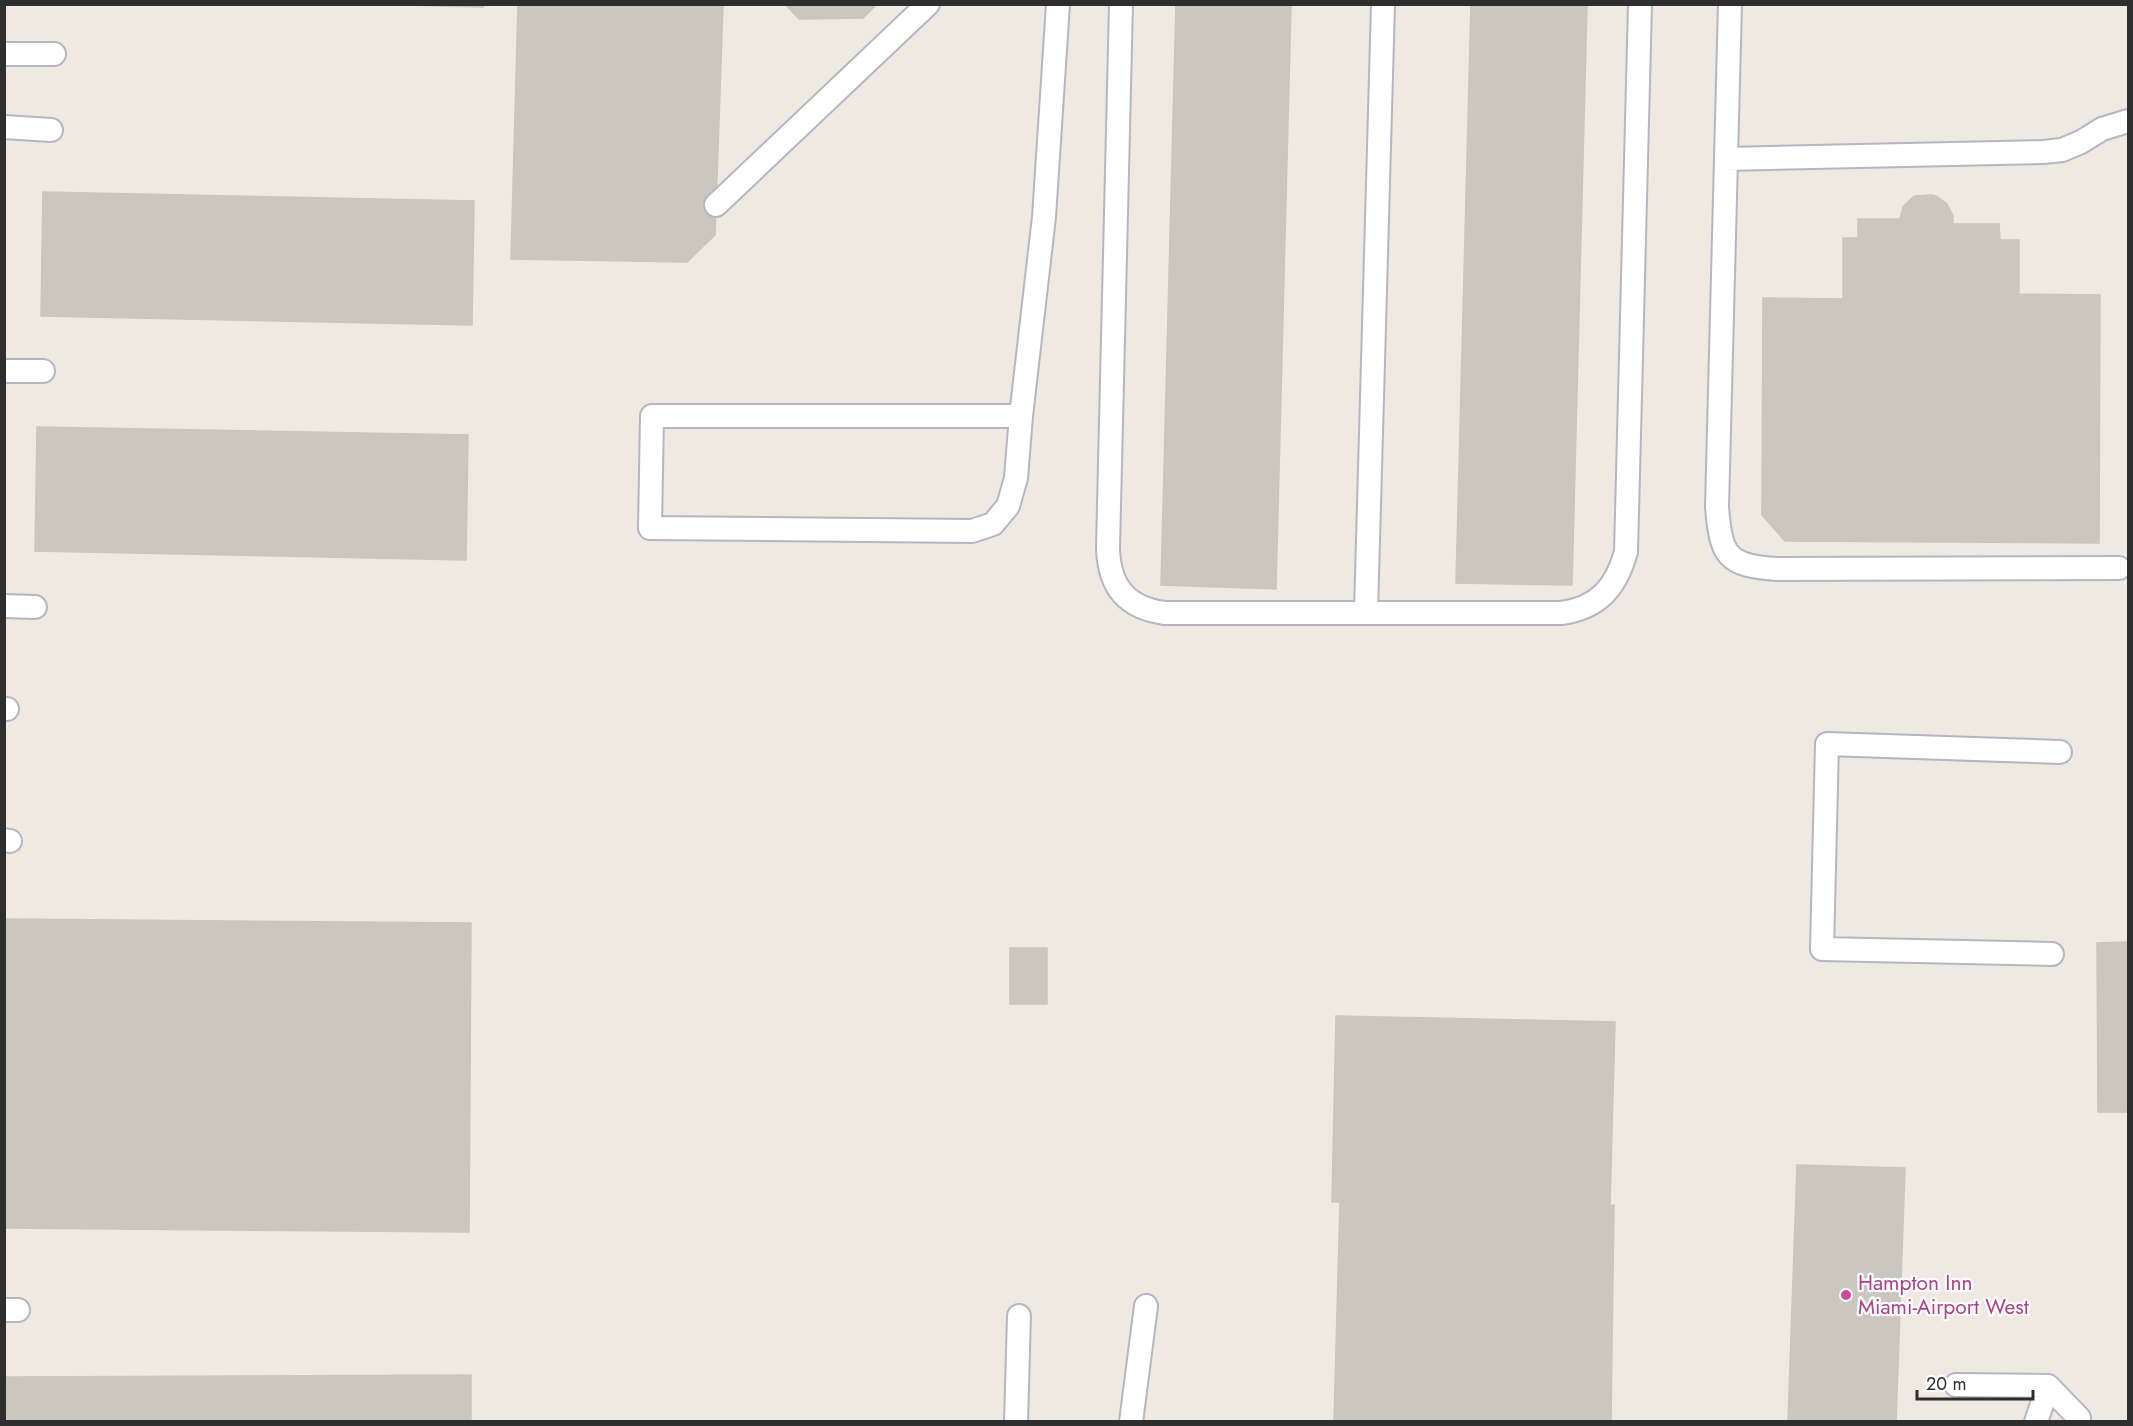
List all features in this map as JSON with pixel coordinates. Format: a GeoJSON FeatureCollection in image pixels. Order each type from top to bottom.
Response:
{"type":"FeatureCollection","features":[{"type":"Feature","properties":{"kind":"lane"},"geometry":{"type":"LineString","coordinates":[[716,205],[928,4]]}},
{"type":"Feature","properties":{"kind":"lane"},"geometry":{"type":"LineString","coordinates":[[1021,416],[652,416],[650,528],[972,531],[993,524],[1008,506],[1016,478],[1044,217],[1058,4]]}},
{"type":"Feature","properties":{"kind":"lane"},"geometry":{"type":"LineString","coordinates":[[1121,4],[1108,548],[1108,565],[1112,579],[1119,591],[1129,600],[1141,608],[1153,611],[1366,612],[1575,611],[1587,607],[1605,594],[1615,582],[1622,567],[1628,538],[1640,4]]}},
{"type":"Feature","properties":{"kind":"lane"},"geometry":{"type":"LineString","coordinates":[[1366,612],[1383,4]]}},
{"type":"Feature","properties":{"kind":"lane"},"geometry":{"type":"LineString","coordinates":[[1730,4],[1716,507],[1723,548],[1735,561],[1754,568],[2119,568]]}},
{"type":"Feature","properties":{"kind":"lane"},"geometry":{"type":"LineString","coordinates":[[4,54],[54,54]]}},
{"type":"Feature","properties":{"kind":"lane"},"geometry":{"type":"LineString","coordinates":[[1726,159],[2043,152],[2062,150],[2082,142],[2102,129],[2128,121]]}},
{"type":"Feature","properties":{"kind":"lane"},"geometry":{"type":"LineString","coordinates":[[4,127],[51,130]]}},
{"type":"Feature","properties":{"kind":"lane"},"geometry":{"type":"LineString","coordinates":[[4,371],[43,371]]}},
{"type":"Feature","properties":{"kind":"lane"},"geometry":{"type":"LineString","coordinates":[[4,606],[35,607]]}},
{"type":"Feature","properties":{"kind":"lane"},"geometry":{"type":"LineString","coordinates":[[2052,954],[1822,949],[1827,744],[2060,752]]}},
{"type":"Feature","properties":{"kind":"lane"},"geometry":{"type":"LineString","coordinates":[[1131,1422],[1146,1306]]}},
{"type":"Feature","properties":{"kind":"lane"},"geometry":{"type":"LineString","coordinates":[[1016,1422],[1019,1316]]}},
{"type":"Feature","properties":{"kind":"lane"},"geometry":{"type":"LineString","coordinates":[[1956,1385],[2048,1386],[2079,1418],[2079,1422]]}},
{"type":"Feature","properties":{"kind":"lane"},"geometry":{"type":"LineString","coordinates":[[2036,1422],[2048,1386]]}},
{"type":"Feature","properties":{"kind":"building"},"geometry":{"type":"Polygon","coordinates":[[[373,4],[483,4],[483,7],[373,4]]]}},
{"type":"Feature","properties":{"kind":"building"},"geometry":{"type":"Polygon","coordinates":[[[518,4],[723,5],[715,235],[687,262],[511,259],[518,4]]]}},
{"type":"Feature","properties":{"kind":"building"},"geometry":{"type":"Polygon","coordinates":[[[785,4],[877,4],[863,18],[799,19],[785,4]]]}},
{"type":"Feature","properties":{"kind":"building"},"geometry":{"type":"Polygon","coordinates":[[[1176,4],[1291,4],[1276,589],[1161,585],[1176,4]]]}},
{"type":"Feature","properties":{"kind":"building"},"geometry":{"type":"Polygon","coordinates":[[[1471,4],[1587,4],[1572,585],[1456,583],[1471,4]]]}},
{"type":"Feature","properties":{"kind":"building"},"geometry":{"type":"Polygon","coordinates":[[[43,192],[474,201],[472,325],[41,316],[43,192]]]}},
{"type":"Feature","properties":{"kind":"building"},"geometry":{"type":"Polygon","coordinates":[[[1931,195],[1947,204],[1953,216],[1953,224],[1999,224],[2000,240],[2019,240],[2019,294],[2100,295],[2099,543],[1785,541],[1762,515],[1763,298],[1843,299],[1843,238],[1858,238],[1858,219],[1900,219],[1903,207],[1914,196],[1931,195]]]}},
{"type":"Feature","properties":{"kind":"building"},"geometry":{"type":"Polygon","coordinates":[[[37,427],[468,435],[466,560],[35,551],[37,427]]]}},
{"type":"Feature","properties":{"kind":"building"},"geometry":{"type":"Polygon","coordinates":[[[5,919],[471,923],[469,1232],[4,1228],[5,919]]]}},
{"type":"Feature","properties":{"kind":"building"},"geometry":{"type":"Polygon","coordinates":[[[2128,942],[2128,1112],[2098,1112],[2097,943],[2128,942]]]}},
{"type":"Feature","properties":{"kind":"building"},"geometry":{"type":"Polygon","coordinates":[[[1010,948],[1047,948],[1047,1004],[1010,1004],[1010,948]]]}},
{"type":"Feature","properties":{"kind":"building"},"geometry":{"type":"Polygon","coordinates":[[[1336,1016],[1615,1022],[1610,1206],[1614,1205],[1611,1422],[1334,1422],[1340,1202],[1332,1202],[1336,1016]]]}},
{"type":"Feature","properties":{"kind":"building","name":"Hampton Inn Miami-Airport West"},"geometry":{"type":"Polygon","coordinates":[[[1797,1165],[1905,1168],[1896,1422],[1788,1422],[1797,1165]]]}},
{"type":"Feature","properties":{"kind":"building"},"geometry":{"type":"Polygon","coordinates":[[[471,1375],[471,1422],[4,1422],[4,1377],[471,1375]]]}},
{"type":"Feature","properties":{"kind":"place","name":"Hampton Inn Miami-Airport West"},"geometry":{"type":"Point","coordinates":[1846,1295]}}]}
